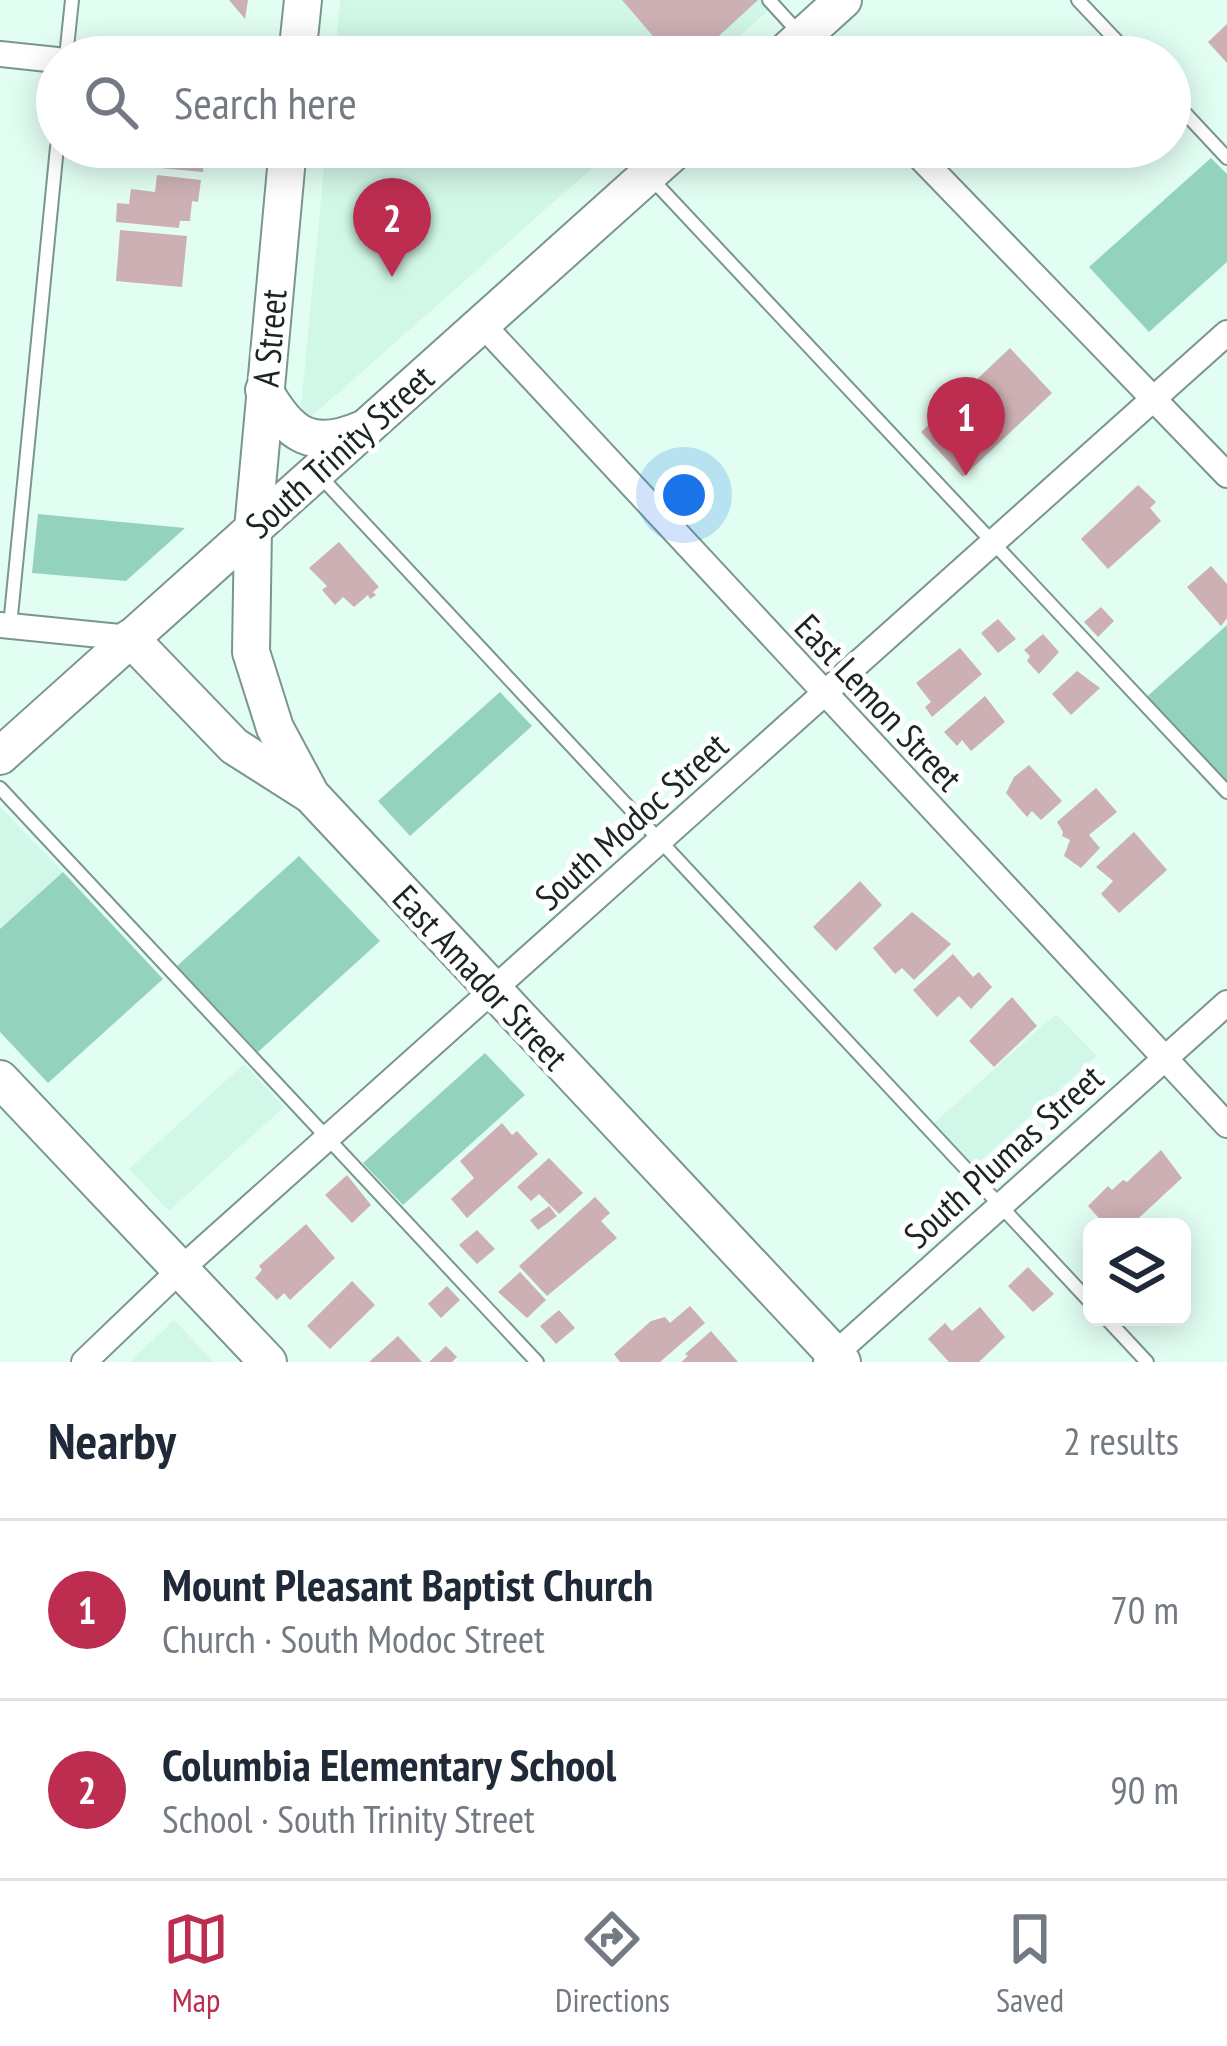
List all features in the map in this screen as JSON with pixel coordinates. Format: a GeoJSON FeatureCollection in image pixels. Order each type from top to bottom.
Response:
{"type":"FeatureCollection","features":[{"type":"Feature","properties":{"kind":"main road"},"geometry":{"type":"LineString","coordinates":[[299,36],[303,0]]}},
{"type":"Feature","properties":{"kind":"main road"},"geometry":{"type":"LineString","coordinates":[[813,36],[843,0]]}},
{"type":"Feature","properties":{"kind":"main road","name":"A Street"},"geometry":{"type":"LineString","coordinates":[[253,529],[286,168]]}},
{"type":"Feature","properties":{"kind":"main road","name":"South Trinity Street"},"geometry":{"type":"LineString","coordinates":[[0,756],[656,168]]}},
{"type":"Feature","properties":{"kind":"main road"},"geometry":{"type":"LineString","coordinates":[[264,390],[280,417],[301,434],[338,440],[367,428]]}},
{"type":"Feature","properties":{"kind":"main road","name":"East Amador Street"},"geometry":{"type":"LineString","coordinates":[[253,529],[251,652],[275,728],[310,795],[834,1359]]}},
{"type":"Feature","properties":{"kind":"main road"},"geometry":{"type":"LineString","coordinates":[[130,638],[234,746],[310,795]]}},
{"type":"Feature","properties":{"kind":"main road"},"geometry":{"type":"LineString","coordinates":[[0,1079],[268,1362]]}},
{"type":"Feature","properties":{"kind":"street"},"geometry":{"type":"LineString","coordinates":[[0,54],[36,58]]}},
{"type":"Feature","properties":{"kind":"street"},"geometry":{"type":"LineString","coordinates":[[930,168],[1227,476]]}},
{"type":"Feature","properties":{"kind":"street","name":"East Lemon Street"},"geometry":{"type":"LineString","coordinates":[[482,324],[1227,1125]]}},
{"type":"Feature","properties":{"kind":"street","name":"South Modoc Street"},"geometry":{"type":"LineString","coordinates":[[84,1362],[181,1269],[1227,333]]}},
{"type":"Feature","properties":{"kind":"street"},"geometry":{"type":"LineString","coordinates":[[5,625],[130,638]]}},
{"type":"Feature","properties":{"kind":"street","name":"South Plumas Street"},"geometry":{"type":"LineString","coordinates":[[834,1359],[1227,1003]]}},
{"type":"Feature","properties":{"kind":"lane"},"geometry":{"type":"LineString","coordinates":[[68,36],[72,0]]}},
{"type":"Feature","properties":{"kind":"lane"},"geometry":{"type":"LineString","coordinates":[[770,0],[793,36]]}},
{"type":"Feature","properties":{"kind":"lane"},"geometry":{"type":"LineString","coordinates":[[1078,0],[1112,36]]}},
{"type":"Feature","properties":{"kind":"lane"},"geometry":{"type":"LineString","coordinates":[[1191,120],[1227,158]]}},
{"type":"Feature","properties":{"kind":"lane"},"geometry":{"type":"LineString","coordinates":[[5,625],[55,168]]}},
{"type":"Feature","properties":{"kind":"lane"},"geometry":{"type":"LineString","coordinates":[[648,175],[1227,792]]}},
{"type":"Feature","properties":{"kind":"lane"},"geometry":{"type":"LineString","coordinates":[[316,472],[1083,1295]]}},
{"type":"Feature","properties":{"kind":"lane"},"geometry":{"type":"LineString","coordinates":[[0,788],[537,1362]]}},
{"type":"Feature","properties":{"kind":"lane"},"geometry":{"type":"LineString","coordinates":[[1114,1326],[1148,1362]]}},
{"type":"Feature","properties":{"kind":"shaded area"},"geometry":{"type":"Polygon","coordinates":[[[340,0],[780,0],[740,36],[337,36],[340,0]]]}},
{"type":"Feature","properties":{"kind":"shaded area"},"geometry":{"type":"Polygon","coordinates":[[[1211,158],[1227,174],[1227,262],[1149,332],[1089,267],[1211,158]]]}},
{"type":"Feature","properties":{"kind":"shaded area"},"geometry":{"type":"Polygon","coordinates":[[[324,168],[592,168],[311,417],[301,407],[324,168]]]}},
{"type":"Feature","properties":{"kind":"shaded area"},"geometry":{"type":"Polygon","coordinates":[[[38,514],[185,528],[126,581],[32,573],[38,514]]]}},
{"type":"Feature","properties":{"kind":"shaded area"},"geometry":{"type":"Polygon","coordinates":[[[1227,625],[1227,782],[1223,786],[1142,701],[1227,625]]]}},
{"type":"Feature","properties":{"kind":"shaded area"},"geometry":{"type":"Polygon","coordinates":[[[500,692],[532,726],[410,836],[378,801],[500,692]]]}},
{"type":"Feature","properties":{"kind":"shaded area"},"geometry":{"type":"Polygon","coordinates":[[[0,807],[63,872],[0,929],[0,807]]]}},
{"type":"Feature","properties":{"kind":"shaded area"},"geometry":{"type":"Polygon","coordinates":[[[299,856],[380,941],[258,1052],[177,966],[299,856]]]}},
{"type":"Feature","properties":{"kind":"shaded area"},"geometry":{"type":"Polygon","coordinates":[[[63,872],[163,979],[48,1083],[0,1032],[0,929],[63,872]]]}},
{"type":"Feature","properties":{"kind":"shaded area"},"geometry":{"type":"Polygon","coordinates":[[[1056,1014],[1097,1056],[974,1166],[934,1123],[1056,1014]]]}},
{"type":"Feature","properties":{"kind":"shaded area"},"geometry":{"type":"Polygon","coordinates":[[[485,1053],[525,1095],[403,1205],[363,1163],[485,1053]]]}},
{"type":"Feature","properties":{"kind":"shaded area"},"geometry":{"type":"Polygon","coordinates":[[[244,1064],[284,1107],[169,1211],[129,1169],[244,1064]]]}},
{"type":"Feature","properties":{"kind":"shaded area"},"geometry":{"type":"Polygon","coordinates":[[[174,1320],[214,1362],[130,1362],[174,1320]]]}},
{"type":"Feature","properties":{"kind":"building"},"geometry":{"type":"Polygon","coordinates":[[[229,0],[248,0],[245,19],[229,0]]]}},
{"type":"Feature","properties":{"kind":"building"},"geometry":{"type":"Polygon","coordinates":[[[622,0],[758,0],[719,36],[653,36],[622,0]]]}},
{"type":"Feature","properties":{"kind":"building"},"geometry":{"type":"Polygon","coordinates":[[[1227,24],[1227,63],[1208,42],[1227,24]]]}},
{"type":"Feature","properties":{"kind":"building"},"geometry":{"type":"Polygon","coordinates":[[[157,175],[201,180],[190,221],[180,221],[179,228],[116,222],[117,203],[129,204],[131,189],[155,192],[157,175]]]}},
{"type":"Feature","properties":{"kind":"building"},"geometry":{"type":"Polygon","coordinates":[[[120,230],[187,236],[182,287],[116,281],[120,230]]]}},
{"type":"Feature","properties":{"kind":"building"},"geometry":{"type":"Polygon","coordinates":[[[1010,348],[1052,393],[963,477],[921,432],[1010,348]]]}},
{"type":"Feature","properties":{"kind":"building"},"geometry":{"type":"Polygon","coordinates":[[[1138,485],[1156,502],[1150,508],[1161,521],[1108,569],[1081,539],[1138,485]]]}},
{"type":"Feature","properties":{"kind":"building"},"geometry":{"type":"Polygon","coordinates":[[[339,542],[379,587],[373,592],[376,595],[370,599],[368,595],[354,607],[343,597],[335,605],[322,590],[327,586],[309,568],[339,542]]]}},
{"type":"Feature","properties":{"kind":"building"},"geometry":{"type":"Polygon","coordinates":[[[1211,566],[1227,584],[1227,618],[1221,626],[1187,587],[1211,566]]]}},
{"type":"Feature","properties":{"kind":"building"},"geometry":{"type":"Polygon","coordinates":[[[1101,607],[1114,621],[1098,637],[1084,622],[1101,607]]]}},
{"type":"Feature","properties":{"kind":"building"},"geometry":{"type":"Polygon","coordinates":[[[998,619],[1016,639],[998,653],[981,633],[998,619]]]}},
{"type":"Feature","properties":{"kind":"building"},"geometry":{"type":"Polygon","coordinates":[[[1043,634],[1059,652],[1039,674],[1024,650],[1043,634]]]}},
{"type":"Feature","properties":{"kind":"building"},"geometry":{"type":"Polygon","coordinates":[[[960,648],[982,674],[932,717],[925,707],[931,702],[916,683],[960,648]]]}},
{"type":"Feature","properties":{"kind":"building"},"geometry":{"type":"Polygon","coordinates":[[[1077,671],[1100,688],[1071,715],[1052,694],[1077,671]]]}},
{"type":"Feature","properties":{"kind":"building"},"geometry":{"type":"Polygon","coordinates":[[[985,696],[1005,722],[971,751],[962,740],[957,746],[944,732],[985,696]]]}},
{"type":"Feature","properties":{"kind":"building"},"geometry":{"type":"Polygon","coordinates":[[[1029,765],[1062,801],[1041,820],[1032,811],[1027,817],[1006,793],[1014,777],[1029,765]]]}},
{"type":"Feature","properties":{"kind":"building"},"geometry":{"type":"Polygon","coordinates":[[[1096,788],[1117,812],[1089,835],[1100,848],[1081,868],[1064,856],[1070,840],[1062,836],[1057,822],[1096,788]]]}},
{"type":"Feature","properties":{"kind":"building"},"geometry":{"type":"Polygon","coordinates":[[[1134,832],[1167,870],[1119,913],[1101,894],[1113,881],[1096,867],[1134,832]]]}},
{"type":"Feature","properties":{"kind":"building"},"geometry":{"type":"Polygon","coordinates":[[[860,881],[882,905],[836,951],[813,927],[860,881]]]}},
{"type":"Feature","properties":{"kind":"building"},"geometry":{"type":"Polygon","coordinates":[[[912,912],[951,944],[914,980],[902,968],[895,974],[873,948],[912,912]]]}},
{"type":"Feature","properties":{"kind":"building"},"geometry":{"type":"Polygon","coordinates":[[[953,954],[973,977],[979,972],[992,987],[971,1009],[959,996],[937,1017],[913,990],[953,954]]]}},
{"type":"Feature","properties":{"kind":"building"},"geometry":{"type":"Polygon","coordinates":[[[1012,997],[1037,1026],[994,1067],[969,1041],[1012,997]]]}},
{"type":"Feature","properties":{"kind":"building"},"geometry":{"type":"Polygon","coordinates":[[[502,1123],[512,1135],[517,1131],[538,1154],[467,1218],[451,1199],[474,1178],[460,1161],[502,1123]]]}},
{"type":"Feature","properties":{"kind":"building"},"geometry":{"type":"Polygon","coordinates":[[[1161,1150],[1182,1178],[1139,1218],[1099,1218],[1088,1206],[1108,1186],[1112,1190],[1123,1180],[1127,1182],[1161,1150]]]}},
{"type":"Feature","properties":{"kind":"building"},"geometry":{"type":"Polygon","coordinates":[[[549,1158],[583,1193],[559,1214],[539,1194],[531,1201],[517,1187],[549,1158]]]}},
{"type":"Feature","properties":{"kind":"building"},"geometry":{"type":"Polygon","coordinates":[[[347,1175],[371,1205],[352,1223],[325,1195],[347,1175]]]}},
{"type":"Feature","properties":{"kind":"building"},"geometry":{"type":"Polygon","coordinates":[[[595,1197],[610,1213],[601,1221],[617,1238],[547,1296],[519,1266],[595,1197]]]}},
{"type":"Feature","properties":{"kind":"building"},"geometry":{"type":"Polygon","coordinates":[[[549,1206],[557,1216],[538,1230],[530,1220],[549,1206]]]}},
{"type":"Feature","properties":{"kind":"building"},"geometry":{"type":"Polygon","coordinates":[[[306,1224],[335,1258],[290,1300],[284,1293],[277,1300],[255,1278],[262,1270],[259,1266],[306,1224]]]}},
{"type":"Feature","properties":{"kind":"building"},"geometry":{"type":"Polygon","coordinates":[[[477,1230],[495,1249],[477,1264],[459,1245],[477,1230]]]}},
{"type":"Feature","properties":{"kind":"building"},"geometry":{"type":"Polygon","coordinates":[[[1028,1267],[1054,1294],[1033,1312],[1008,1286],[1028,1267]]]}},
{"type":"Feature","properties":{"kind":"building"},"geometry":{"type":"Polygon","coordinates":[[[520,1272],[546,1300],[527,1318],[498,1292],[520,1272]]]}},
{"type":"Feature","properties":{"kind":"building"},"geometry":{"type":"Polygon","coordinates":[[[352,1281],[375,1305],[330,1349],[307,1326],[352,1281]]]}},
{"type":"Feature","properties":{"kind":"building"},"geometry":{"type":"Polygon","coordinates":[[[447,1286],[460,1300],[441,1318],[428,1304],[447,1286]]]}},
{"type":"Feature","properties":{"kind":"building"},"geometry":{"type":"Polygon","coordinates":[[[690,1306],[705,1323],[660,1362],[620,1362],[614,1354],[651,1321],[665,1317],[670,1323],[690,1306]]]}},
{"type":"Feature","properties":{"kind":"building"},"geometry":{"type":"Polygon","coordinates":[[[980,1307],[1005,1337],[979,1362],[949,1362],[928,1339],[945,1323],[952,1331],[980,1307]]]}},
{"type":"Feature","properties":{"kind":"building"},"geometry":{"type":"Polygon","coordinates":[[[559,1310],[575,1328],[556,1344],[540,1326],[559,1310]]]}},
{"type":"Feature","properties":{"kind":"building"},"geometry":{"type":"Polygon","coordinates":[[[711,1331],[738,1362],[681,1362],[685,1354],[711,1331]]]}},
{"type":"Feature","properties":{"kind":"building"},"geometry":{"type":"Polygon","coordinates":[[[398,1336],[422,1362],[369,1362],[398,1336]]]}},
{"type":"Feature","properties":{"kind":"building"},"geometry":{"type":"Polygon","coordinates":[[[446,1346],[457,1357],[452,1362],[429,1362],[446,1346]]]}},
{"type":"Feature","properties":{"kind":"place","name":"Columbia Elementary School"},"geometry":{"type":"Point","coordinates":[392,277]}},
{"type":"Feature","properties":{"kind":"place","name":"Mount Pleasant Baptist Church"},"geometry":{"type":"Point","coordinates":[966,476]}}]}
